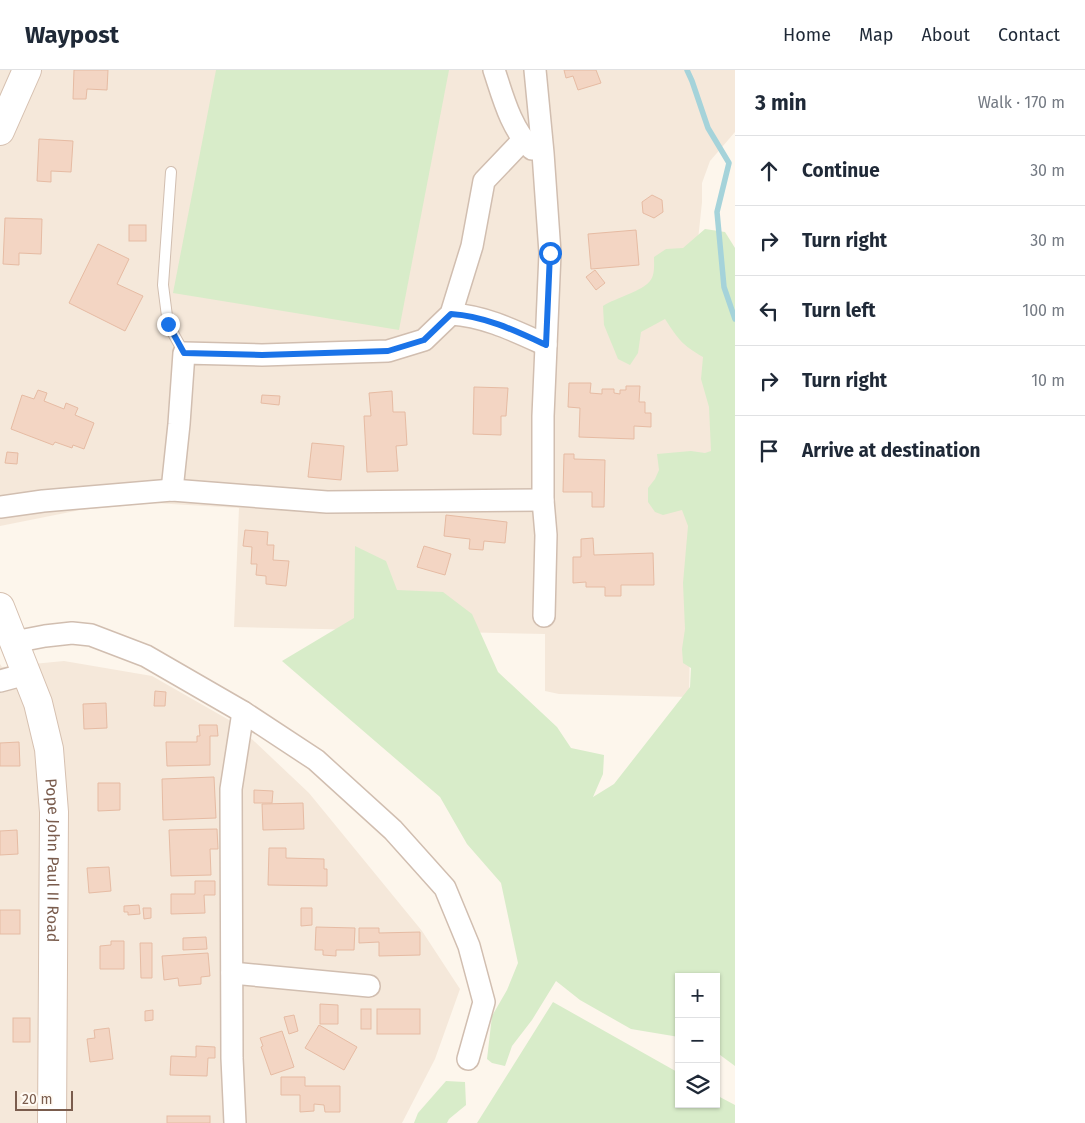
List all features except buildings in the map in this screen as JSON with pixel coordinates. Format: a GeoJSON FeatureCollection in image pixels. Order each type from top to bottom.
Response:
{"type":"FeatureCollection","features":[{"type":"Feature","properties":{"kind":"main road"},"geometry":{"type":"LineString","coordinates":[[0,131],[27,70]]}},
{"type":"Feature","properties":{"kind":"main road","name":"Pope John Paul II Road"},"geometry":{"type":"LineString","coordinates":[[0,607],[38,703],[49,749],[54,812],[52,1123]]}},
{"type":"Feature","properties":{"kind":"street"},"geometry":{"type":"LineString","coordinates":[[494,70],[515,127],[523,140],[532,149],[544,154]]}},
{"type":"Feature","properties":{"kind":"street"},"geometry":{"type":"LineString","coordinates":[[535,70],[544,154],[550,253],[543,416],[543,500],[546,535],[544,616]]}},
{"type":"Feature","properties":{"kind":"street"},"geometry":{"type":"LineString","coordinates":[[172,490],[184,353],[262,355],[388,351],[424,340],[451,314],[472,246],[484,181],[523,140]]}},
{"type":"Feature","properties":{"kind":"street"},"geometry":{"type":"LineString","coordinates":[[451,314],[463,314],[500,324],[546,345]]}},
{"type":"Feature","properties":{"kind":"street"},"geometry":{"type":"LineString","coordinates":[[0,507],[43,501],[172,490],[326,502],[543,500]]}},
{"type":"Feature","properties":{"kind":"street"},"geometry":{"type":"LineString","coordinates":[[14,642],[72,633],[91,635],[146,656],[181,674],[316,760],[393,830],[445,888],[469,946],[484,1002],[468,1060]]}},
{"type":"Feature","properties":{"kind":"street"},"geometry":{"type":"LineString","coordinates":[[0,681],[26,674]]}},
{"type":"Feature","properties":{"kind":"street"},"geometry":{"type":"LineString","coordinates":[[235,1123],[232,1058],[231,789],[243,712]]}},
{"type":"Feature","properties":{"kind":"street"},"geometry":{"type":"LineString","coordinates":[[232,973],[369,986]]}},
{"type":"Feature","properties":{"kind":"lane"},"geometry":{"type":"LineString","coordinates":[[171,172],[163,284],[168,324],[184,353]]}},
{"type":"Feature","properties":{"kind":"shaded area"},"geometry":{"type":"Polygon","coordinates":[[[0,70],[735,70],[735,132],[710,161],[702,183],[696,259],[710,346],[714,463],[693,477],[689,697],[559,694],[545,691],[545,634],[234,627],[239,508],[154,503],[80,510],[0,526],[0,70]]]}},
{"type":"Feature","properties":{"kind":"shaded area"},"geometry":{"type":"Polygon","coordinates":[[[64,661],[152,676],[236,724],[309,793],[422,931],[460,989],[435,1059],[402,1123],[0,1123],[0,664],[2,667],[64,661]]]}},
{"type":"Feature","properties":{"kind":"green space"},"geometry":{"type":"Polygon","coordinates":[[[216,70],[449,70],[399,330],[173,293],[216,70]]]}},
{"type":"Feature","properties":{"kind":"green space"},"geometry":{"type":"Polygon","coordinates":[[[705,229],[725,232],[735,248],[735,1066],[720,1055],[720,973],[675,973],[675,1036],[631,1029],[580,1000],[556,981],[532,1020],[512,1046],[505,1066],[492,1063],[487,1059],[492,1016],[507,990],[518,963],[501,883],[467,844],[440,797],[282,661],[354,618],[355,546],[386,561],[397,590],[443,592],[472,614],[498,672],[557,727],[571,748],[604,755],[603,774],[593,797],[614,784],[690,687],[691,668],[683,663],[682,649],[685,629],[683,583],[688,526],[682,510],[663,515],[655,512],[648,502],[648,488],[659,470],[657,454],[691,451],[705,453],[711,451],[709,407],[701,379],[703,357],[681,341],[665,319],[641,332],[638,353],[630,365],[618,359],[604,325],[603,306],[646,285],[653,276],[654,257],[666,249],[683,248],[705,229]]]}},
{"type":"Feature","properties":{"kind":"green space"},"geometry":{"type":"Polygon","coordinates":[[[553,1002],[675,1071],[675,1108],[720,1108],[720,1097],[735,1105],[735,1123],[477,1123],[553,1002]]]}},
{"type":"Feature","properties":{"kind":"green space"},"geometry":{"type":"Polygon","coordinates":[[[446,1081],[465,1082],[466,1105],[449,1119],[447,1123],[414,1123],[418,1113],[446,1081]]]}},
{"type":"Feature","properties":{"kind":"waterway"},"geometry":{"type":"LineString","coordinates":[[687,70],[708,128],[729,163],[717,212],[724,287],[735,319]]}},
{"type":"Feature","properties":{"kind":"route"},"geometry":{"type":"LineString","coordinates":[[168,324],[184,353],[262,355],[388,351],[424,340],[451,314],[463,314],[500,324],[546,345],[550,253]]}}]}
